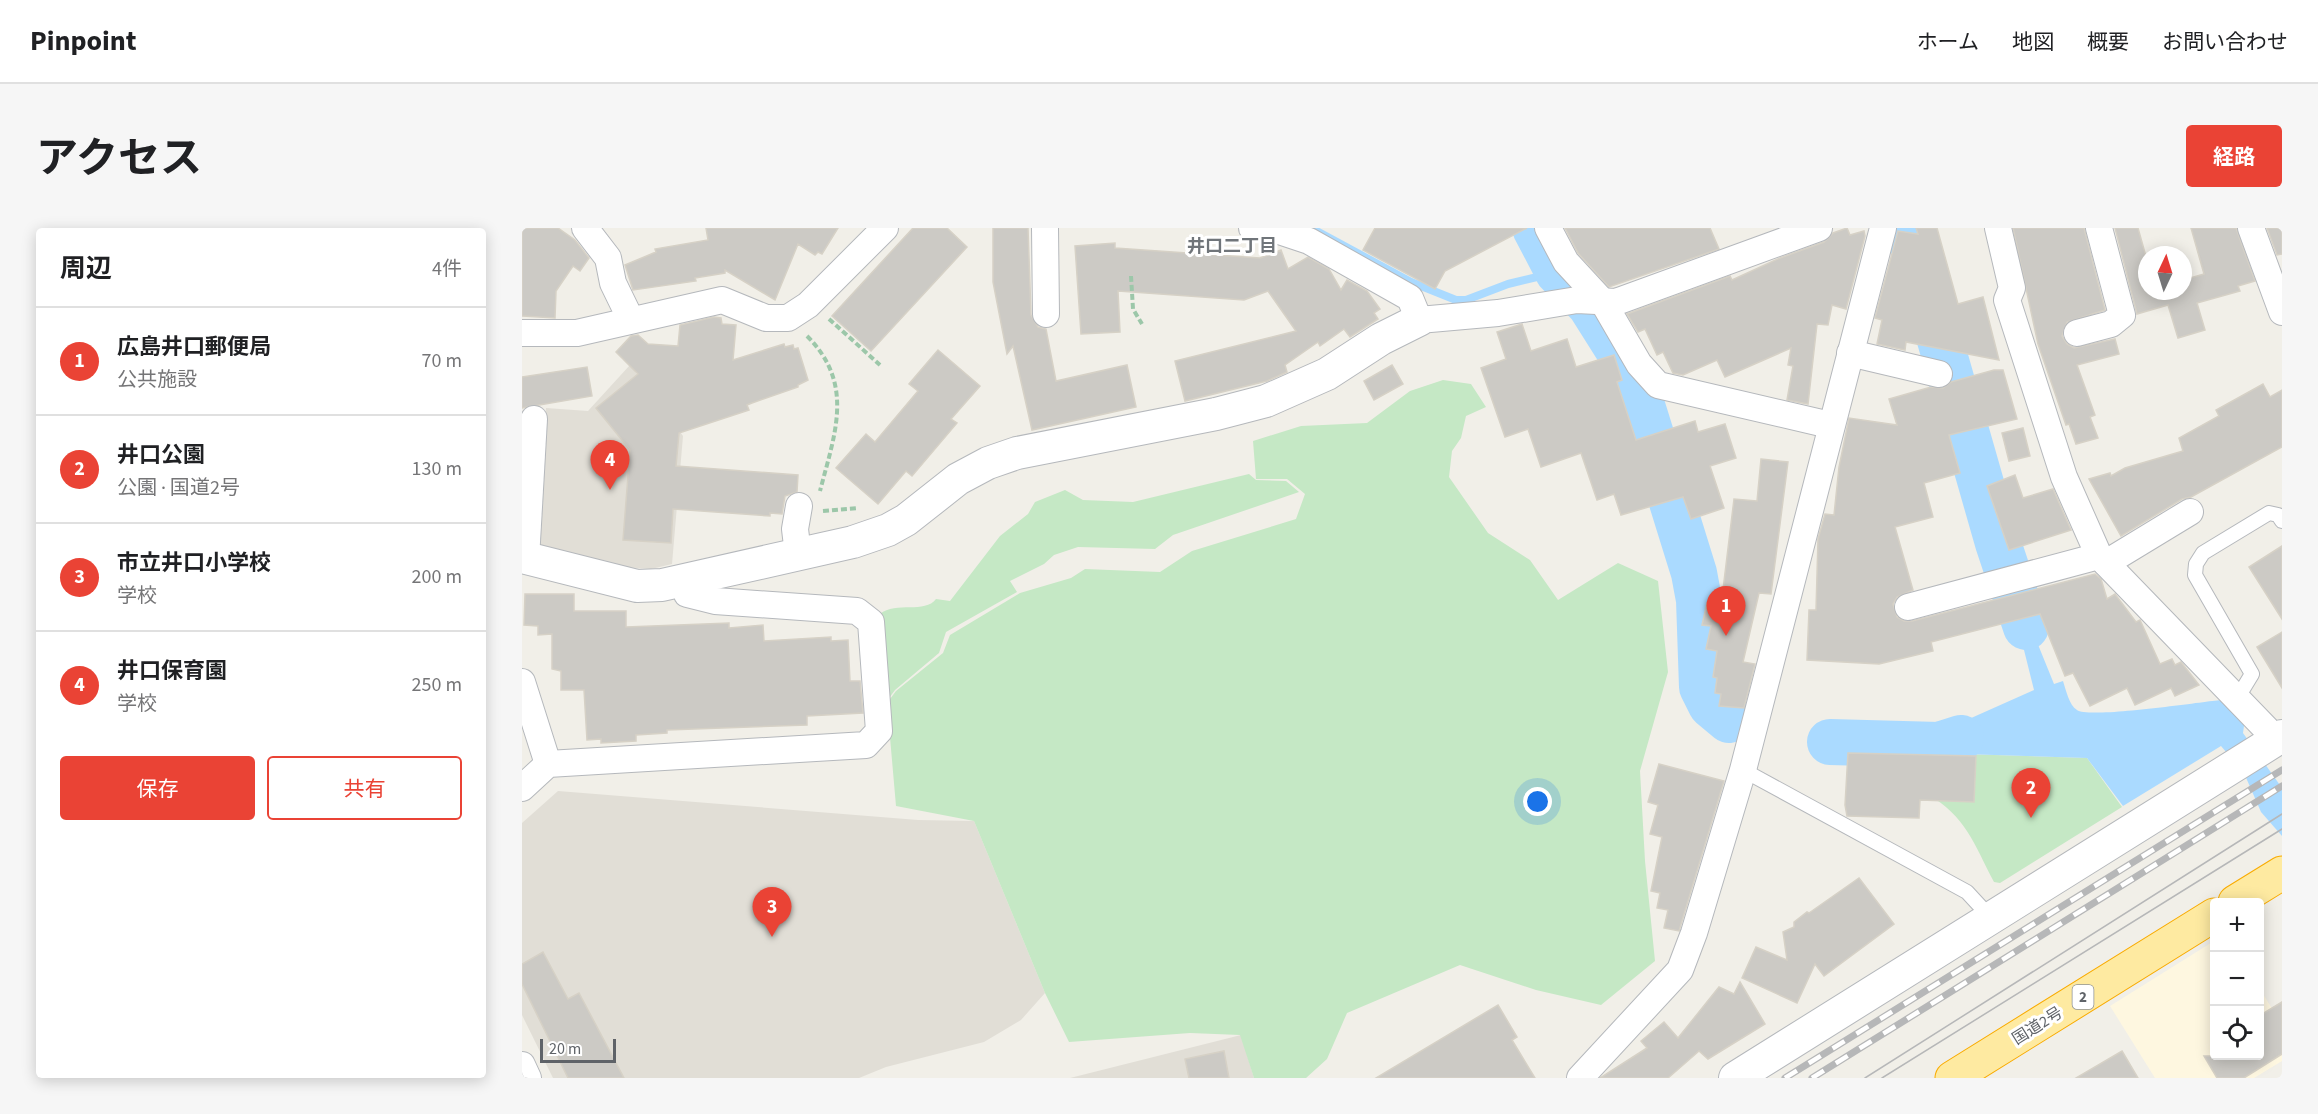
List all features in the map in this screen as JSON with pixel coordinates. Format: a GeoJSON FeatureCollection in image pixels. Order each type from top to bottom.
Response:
{"type":"FeatureCollection","features":[{"type":"Feature","properties":{"kind":"highway"},"geometry":{"type":"LineString","coordinates":[[2244,898],[2281,877]]}},
{"type":"Feature","properties":{"kind":"highway","name":"国道2号"},"geometry":{"type":"LineString","coordinates":[[1952,1078],[2210,917]]}},
{"type":"Feature","properties":{"kind":"street"},"geometry":{"type":"LineString","coordinates":[[585,228],[608,258],[613,283],[631,320]]}},
{"type":"Feature","properties":{"kind":"street"},"geometry":{"type":"LineString","coordinates":[[522,333],[577,333],[722,300],[766,318],[788,318],[798,314],[885,228]]}},
{"type":"Feature","properties":{"kind":"street"},"geometry":{"type":"LineString","coordinates":[[1045,228],[1046,314]]}},
{"type":"Feature","properties":{"kind":"street"},"geometry":{"type":"LineString","coordinates":[[1252,228],[1276,230],[1309,242],[1410,298],[1419,320]]}},
{"type":"Feature","properties":{"kind":"street"},"geometry":{"type":"LineString","coordinates":[[1548,228],[1566,262],[1592,301],[1639,364],[1658,385],[1830,425]]}},
{"type":"Feature","properties":{"kind":"street"},"geometry":{"type":"LineString","coordinates":[[534,419],[524,558],[638,586],[662,585],[853,542],[888,530],[906,520],[958,479],[998,459],[1225,412],[1276,397],[1327,374],[1381,339],[1419,320],[1592,301],[1616,302],[1819,228]]}},
{"type":"Feature","properties":{"kind":"street"},"geometry":{"type":"LineString","coordinates":[[1580,1078],[1680,970],[1694,933],[1743,770],[1830,425],[1883,228]]}},
{"type":"Feature","properties":{"kind":"street"},"geometry":{"type":"LineString","coordinates":[[1735,1078],[2273,742],[2238,698],[2103,559],[2064,477],[2007,300],[2012,288],[1998,228]]}},
{"type":"Feature","properties":{"kind":"street"},"geometry":{"type":"LineString","coordinates":[[2077,333],[2111,324],[2122,315],[2099,228]]}},
{"type":"Feature","properties":{"kind":"street"},"geometry":{"type":"LineString","coordinates":[[2251,228],[2282,312]]}},
{"type":"Feature","properties":{"kind":"street"},"geometry":{"type":"LineString","coordinates":[[1850,353],[1939,374]]}},
{"type":"Feature","properties":{"kind":"street"},"geometry":{"type":"LineString","coordinates":[[798,554],[795,529],[811,504]]}},
{"type":"Feature","properties":{"kind":"street"},"geometry":{"type":"LineString","coordinates":[[1908,607],[2009,580],[2103,559],[2190,512]]}},
{"type":"Feature","properties":{"kind":"street"},"geometry":{"type":"LineString","coordinates":[[522,788],[548,764],[866,745],[879,731],[871,622],[858,611],[715,601],[687,594],[684,580]]}},
{"type":"Feature","properties":{"kind":"street"},"geometry":{"type":"LineString","coordinates":[[522,682],[527,713],[548,764]]}},
{"type":"Feature","properties":{"kind":"street"},"geometry":{"type":"LineString","coordinates":[[522,1065],[528,1078]]}},
{"type":"Feature","properties":{"kind":"lane"},"geometry":{"type":"LineString","coordinates":[[2238,698],[2252,674],[2195,575],[2196,564],[2203,553],[2268,513],[2278,515],[2282,521]]}},
{"type":"Feature","properties":{"kind":"lane"},"geometry":{"type":"LineString","coordinates":[[1743,770],[1967,892],[1992,918]]}},
{"type":"Feature","properties":{"kind":"path"},"geometry":{"type":"LineString","coordinates":[[1131,276],[1133,309],[1142,324]]}},
{"type":"Feature","properties":{"kind":"path"},"geometry":{"type":"LineString","coordinates":[[798,314],[806,335],[819,348],[832,368],[836,386],[835,433],[811,504],[826,512],[867,507]]}},
{"type":"Feature","properties":{"kind":"path"},"geometry":{"type":"LineString","coordinates":[[829,319],[880,365]]}},
{"type":"Feature","properties":{"kind":"shaded area"},"geometry":{"type":"Polygon","coordinates":[[[630,365],[683,436],[672,564],[651,569],[624,567],[538,544],[546,408],[588,411],[630,365]]]}},
{"type":"Feature","properties":{"kind":"shaded area"},"geometry":{"type":"Polygon","coordinates":[[[558,791],[918,820],[974,821],[1045,993],[1021,1020],[984,1042],[886,1067],[859,1078],[553,1078],[522,1015],[522,823],[558,791]]]}},
{"type":"Feature","properties":{"kind":"shaded area"},"geometry":{"type":"Polygon","coordinates":[[[2210,944],[2210,1060],[2264,1060],[2264,996],[2282,1025],[2282,1061],[2254,1078],[2155,1078],[2110,1006],[2210,944]]]}},
{"type":"Feature","properties":{"kind":"shaded area"},"geometry":{"type":"Polygon","coordinates":[[[1241,1035],[1254,1078],[1070,1078],[1241,1035]]]}},
{"type":"Feature","properties":{"kind":"green space"},"geometry":{"type":"Polygon","coordinates":[[[1443,380],[1471,384],[1486,407],[1466,416],[1461,438],[1452,451],[1449,477],[1488,533],[1530,560],[1558,600],[1618,563],[1658,581],[1668,672],[1640,771],[1645,861],[1655,961],[1601,1005],[1536,990],[1460,965],[1347,1013],[1327,1059],[1306,1078],[1254,1078],[1240,1035],[1190,1033],[1069,1042],[1045,993],[974,821],[896,806],[887,703],[896,691],[943,653],[950,635],[1020,593],[1071,578],[1085,569],[1160,572],[1192,551],[1296,519],[1305,494],[1287,479],[1256,479],[1253,441],[1301,426],[1367,423],[1410,391],[1443,380]]]}},
{"type":"Feature","properties":{"kind":"green space"},"geometry":{"type":"Polygon","coordinates":[[[1249,474],[1256,480],[1286,481],[1299,492],[1173,535],[1155,549],[1078,547],[1054,555],[1044,564],[1010,581],[1017,592],[946,632],[939,653],[895,690],[886,702],[880,614],[894,608],[925,606],[936,599],[950,601],[1000,536],[1028,514],[1035,502],[1065,490],[1083,500],[1133,502],[1249,474]]]}},
{"type":"Feature","properties":{"kind":"green space"},"geometry":{"type":"Polygon","coordinates":[[[1929,753],[2087,758],[2122,807],[2000,883],[1994,882],[1960,821],[1927,794],[1929,753]]]}},
{"type":"Feature","properties":{"kind":"water"},"geometry":{"type":"Polygon","coordinates":[[[2015,588],[2054,684],[2063,681],[2070,701],[2077,710],[2102,713],[2221,700],[2245,719],[2243,733],[2282,788],[2282,836],[2261,812],[2244,773],[2221,746],[2123,806],[2087,758],[1899,752],[1899,734],[1942,731],[2034,690],[2009,590],[2015,588]]]}},
{"type":"Feature","properties":{"kind":"building"},"geometry":{"type":"Polygon","coordinates":[[[522,228],[558,228],[575,240],[589,258],[580,271],[573,266],[556,291],[555,318],[522,316],[522,228]]]}},
{"type":"Feature","properties":{"kind":"building"},"geometry":{"type":"Polygon","coordinates":[[[706,228],[838,228],[822,254],[818,252],[815,255],[798,244],[775,300],[725,270],[725,273],[695,278],[696,281],[633,290],[625,265],[656,252],[655,249],[708,240],[706,228]]]}},
{"type":"Feature","properties":{"kind":"building"},"geometry":{"type":"Polygon","coordinates":[[[913,228],[947,228],[967,247],[871,351],[832,316],[913,228]]]}},
{"type":"Feature","properties":{"kind":"building"},"geometry":{"type":"Polygon","coordinates":[[[993,228],[1028,228],[1031,315],[1038,327],[1046,329],[1056,381],[1127,365],[1136,407],[1032,430],[1013,346],[1007,354],[993,282],[993,228]]]}},
{"type":"Feature","properties":{"kind":"building"},"geometry":{"type":"Polygon","coordinates":[[[1375,228],[1527,228],[1445,271],[1435,289],[1363,250],[1375,228]]]}},
{"type":"Feature","properties":{"kind":"building"},"geometry":{"type":"Polygon","coordinates":[[[1565,228],[1710,228],[1719,249],[1609,287],[1578,253],[1565,228]]]}},
{"type":"Feature","properties":{"kind":"building"},"geometry":{"type":"Polygon","coordinates":[[[1847,228],[1850,235],[1864,231],[1865,236],[1846,309],[1832,305],[1828,325],[1817,324],[1808,404],[1787,400],[1793,366],[1788,365],[1791,348],[1725,377],[1717,360],[1683,375],[1673,373],[1663,352],[1657,355],[1645,329],[1638,332],[1627,314],[1730,276],[1732,280],[1780,258],[1824,242],[1833,233],[1847,228]]]}},
{"type":"Feature","properties":{"kind":"building"},"geometry":{"type":"Polygon","coordinates":[[[1916,228],[1937,228],[1958,304],[1983,297],[1999,360],[1906,342],[1905,350],[1877,344],[1882,320],[1875,318],[1898,231],[1918,234],[1916,228]]]}},
{"type":"Feature","properties":{"kind":"building"},"geometry":{"type":"Polygon","coordinates":[[[2013,228],[2084,228],[2105,310],[2067,322],[2062,336],[2067,344],[2074,348],[2115,339],[2119,354],[2077,365],[2095,415],[2090,417],[2098,438],[2076,444],[2069,424],[2066,425],[2038,344],[2013,228]]]}},
{"type":"Feature","properties":{"kind":"building"},"geometry":{"type":"Polygon","coordinates":[[[2115,228],[2138,228],[2143,246],[2138,246],[2138,300],[2192,300],[2192,277],[2204,274],[2191,228],[2236,228],[2255,281],[2238,286],[2240,291],[2197,303],[2205,330],[2178,338],[2168,305],[2137,314],[2115,228]]]}},
{"type":"Feature","properties":{"kind":"building"},"geometry":{"type":"Polygon","coordinates":[[[2267,228],[2282,228],[2282,254],[2277,255],[2267,228]]]}},
{"type":"Feature","properties":{"kind":"building"},"geometry":{"type":"Polygon","coordinates":[[[1115,243],[1115,248],[1260,258],[1281,250],[1288,269],[1308,257],[1329,269],[1341,290],[1347,280],[1367,291],[1380,309],[1374,313],[1378,319],[1350,337],[1344,329],[1320,346],[1318,342],[1285,365],[1287,372],[1267,381],[1185,401],[1175,361],[1296,331],[1268,291],[1244,300],[1118,291],[1120,332],[1081,334],[1075,246],[1115,243]]]}},
{"type":"Feature","properties":{"kind":"building"},"geometry":{"type":"Polygon","coordinates":[[[714,317],[721,318],[722,324],[736,325],[733,360],[784,344],[785,347],[793,345],[794,349],[798,348],[808,380],[798,387],[747,405],[749,410],[679,433],[676,466],[798,475],[797,492],[785,496],[782,514],[770,513],[770,516],[673,509],[671,543],[623,540],[630,450],[596,408],[638,374],[616,352],[631,336],[638,335],[648,344],[678,346],[680,325],[714,317]]]}},
{"type":"Feature","properties":{"kind":"building"},"geometry":{"type":"Polygon","coordinates":[[[1522,324],[1531,351],[1567,339],[1576,367],[1614,355],[1622,380],[1617,382],[1636,440],[1695,421],[1698,432],[1725,424],[1736,458],[1710,466],[1724,508],[1691,519],[1683,497],[1621,515],[1614,494],[1597,500],[1581,453],[1541,467],[1528,429],[1505,437],[1481,368],[1506,359],[1497,332],[1522,324]]]}},
{"type":"Feature","properties":{"kind":"building"},"geometry":{"type":"Polygon","coordinates":[[[938,350],[980,386],[951,419],[957,423],[912,476],[906,471],[878,504],[836,468],[866,434],[875,442],[918,391],[909,384],[938,350]]]}},
{"type":"Feature","properties":{"kind":"building"},"geometry":{"type":"Polygon","coordinates":[[[1392,365],[1403,384],[1374,400],[1364,381],[1392,365]]]}},
{"type":"Feature","properties":{"kind":"building"},"geometry":{"type":"Polygon","coordinates":[[[587,367],[592,396],[522,408],[522,377],[587,367]]]}},
{"type":"Feature","properties":{"kind":"building"},"geometry":{"type":"Polygon","coordinates":[[[1994,370],[2003,370],[2017,419],[1949,435],[1960,473],[1924,483],[1933,517],[1895,527],[1913,590],[1897,597],[1893,604],[1897,617],[1904,621],[1912,621],[2095,574],[2101,579],[2107,599],[2115,594],[2136,622],[2140,620],[2160,664],[2172,659],[2175,665],[2181,662],[2199,685],[2175,696],[2171,688],[2135,705],[2127,688],[2090,706],[2073,673],[2065,676],[2040,614],[1931,642],[1933,651],[1879,664],[1807,660],[1809,610],[1816,610],[1818,539],[1825,514],[1834,515],[1839,467],[1849,418],[1897,425],[1889,399],[1931,387],[1943,388],[1951,382],[1994,370]]]}},
{"type":"Feature","properties":{"kind":"building"},"geometry":{"type":"Polygon","coordinates":[[[2263,384],[2270,397],[2282,390],[2282,447],[2191,497],[2182,499],[2121,536],[2089,479],[2110,473],[2111,476],[2125,468],[2183,451],[2179,438],[2219,416],[2216,410],[2263,384]]]}},
{"type":"Feature","properties":{"kind":"building"},"geometry":{"type":"Polygon","coordinates":[[[2023,428],[2030,456],[2009,461],[2002,433],[2023,428]]]}},
{"type":"Feature","properties":{"kind":"building"},"geometry":{"type":"Polygon","coordinates":[[[1761,459],[1788,462],[1771,594],[1759,593],[1743,662],[1755,664],[1744,708],[1719,706],[1721,694],[1715,693],[1717,678],[1713,677],[1717,651],[1706,649],[1711,626],[1702,625],[1707,603],[1721,606],[1734,499],[1757,501],[1761,459]]]}},
{"type":"Feature","properties":{"kind":"building"},"geometry":{"type":"Polygon","coordinates":[[[2015,475],[2023,498],[2053,489],[2071,530],[2009,550],[1987,486],[2015,475]]]}},
{"type":"Feature","properties":{"kind":"building"},"geometry":{"type":"Polygon","coordinates":[[[2282,546],[2282,619],[2249,567],[2282,546]]]}},
{"type":"Feature","properties":{"kind":"building"},"geometry":{"type":"Polygon","coordinates":[[[525,594],[574,594],[574,611],[626,611],[626,627],[729,623],[729,628],[763,625],[764,641],[831,637],[831,641],[848,640],[850,681],[860,681],[863,713],[807,716],[807,725],[667,730],[667,733],[636,735],[636,741],[601,743],[601,739],[587,740],[584,690],[561,690],[561,671],[552,669],[552,634],[538,635],[538,626],[524,625],[525,594]]]}},
{"type":"Feature","properties":{"kind":"building"},"geometry":{"type":"Polygon","coordinates":[[[2282,632],[2282,688],[2257,647],[2282,632]]]}},
{"type":"Feature","properties":{"kind":"building"},"geometry":{"type":"Polygon","coordinates":[[[1848,753],[1976,756],[1974,802],[1920,800],[1919,818],[1847,816],[1845,805],[1848,753]]]}},
{"type":"Feature","properties":{"kind":"building"},"geometry":{"type":"Polygon","coordinates":[[[1659,764],[1724,781],[1679,931],[1664,928],[1668,910],[1657,908],[1660,893],[1651,891],[1662,837],[1650,834],[1658,805],[1648,802],[1659,764]]]}},
{"type":"Feature","properties":{"kind":"building"},"geometry":{"type":"Polygon","coordinates":[[[1859,878],[1894,924],[1824,976],[1815,964],[1797,1003],[1742,978],[1756,947],[1787,960],[1783,932],[1794,927],[1794,922],[1807,912],[1809,913],[1859,878]]]}},
{"type":"Feature","properties":{"kind":"building"},"geometry":{"type":"Polygon","coordinates":[[[543,952],[568,999],[579,993],[624,1078],[568,1078],[522,984],[522,964],[543,952]]]}},
{"type":"Feature","properties":{"kind":"building"},"geometry":{"type":"Polygon","coordinates":[[[1740,982],[1765,1024],[1708,1059],[1699,1051],[1668,1078],[1600,1078],[1647,1048],[1641,1041],[1664,1022],[1678,1038],[1719,987],[1734,994],[1740,982]]]}},
{"type":"Feature","properties":{"kind":"building"},"geometry":{"type":"Polygon","coordinates":[[[2282,1002],[2282,1054],[2244,1078],[2217,1078],[2204,1056],[2210,1056],[2210,1060],[2264,1060],[2264,1013],[2282,1002]]]}},
{"type":"Feature","properties":{"kind":"building"},"geometry":{"type":"Polygon","coordinates":[[[1498,1005],[1517,1037],[1512,1040],[1535,1078],[1376,1078],[1498,1005]]]}},
{"type":"Feature","properties":{"kind":"building"},"geometry":{"type":"Polygon","coordinates":[[[1224,1051],[1229,1078],[1189,1078],[1185,1059],[1224,1051]]]}},
{"type":"Feature","properties":{"kind":"building"},"geometry":{"type":"Polygon","coordinates":[[[2122,1051],[2138,1078],[2076,1078],[2122,1051]]]}},
{"type":"Feature","properties":{"kind":"waterway"},"geometry":{"type":"LineString","coordinates":[[1311,228],[1411,282],[1456,300],[1466,300],[1508,284],[1558,272]]}},
{"type":"Feature","properties":{"kind":"waterway"},"geometry":{"type":"LineString","coordinates":[[1535,228],[1558,272],[1590,305],[1631,370],[1694,573],[1699,600],[1702,687],[1711,705],[1729,720]]}},
{"type":"Feature","properties":{"kind":"waterway"},"geometry":{"type":"LineString","coordinates":[[1908,228],[1998,543],[2026,627]]}},
{"type":"Feature","properties":{"kind":"waterway"},"geometry":{"type":"LineString","coordinates":[[1830,742],[1939,745],[1961,738]]}},
{"type":"Feature","properties":{"kind":"tram line"},"geometry":{"type":"LineString","coordinates":[[1865,1078],[2282,814]]}},
{"type":"Feature","properties":{"kind":"tram line"},"geometry":{"type":"LineString","coordinates":[[1882,1078],[2282,829]]}},
{"type":"Feature","properties":{"kind":"railway"},"geometry":{"type":"LineString","coordinates":[[1785,1078],[2282,770]]}},
{"type":"Feature","properties":{"kind":"railway"},"geometry":{"type":"LineString","coordinates":[[1812,1078],[2282,786]]}},
{"type":"Feature","properties":{"kind":"place","name":"井口保育園"},"geometry":{"type":"Point","coordinates":[610,490]}},
{"type":"Feature","properties":{"kind":"place","name":"広島井口郵便局"},"geometry":{"type":"Point","coordinates":[1726,636]}},
{"type":"Feature","properties":{"kind":"place","name":"井口公園"},"geometry":{"type":"Point","coordinates":[2031,818]}},
{"type":"Feature","properties":{"kind":"place","name":"市立井口小学校"},"geometry":{"type":"Point","coordinates":[772,937]}},
{"type":"Feature","properties":{"kind":"district","name":"井口二丁目"},"geometry":{"type":"Point","coordinates":[1232,246]}}]}
